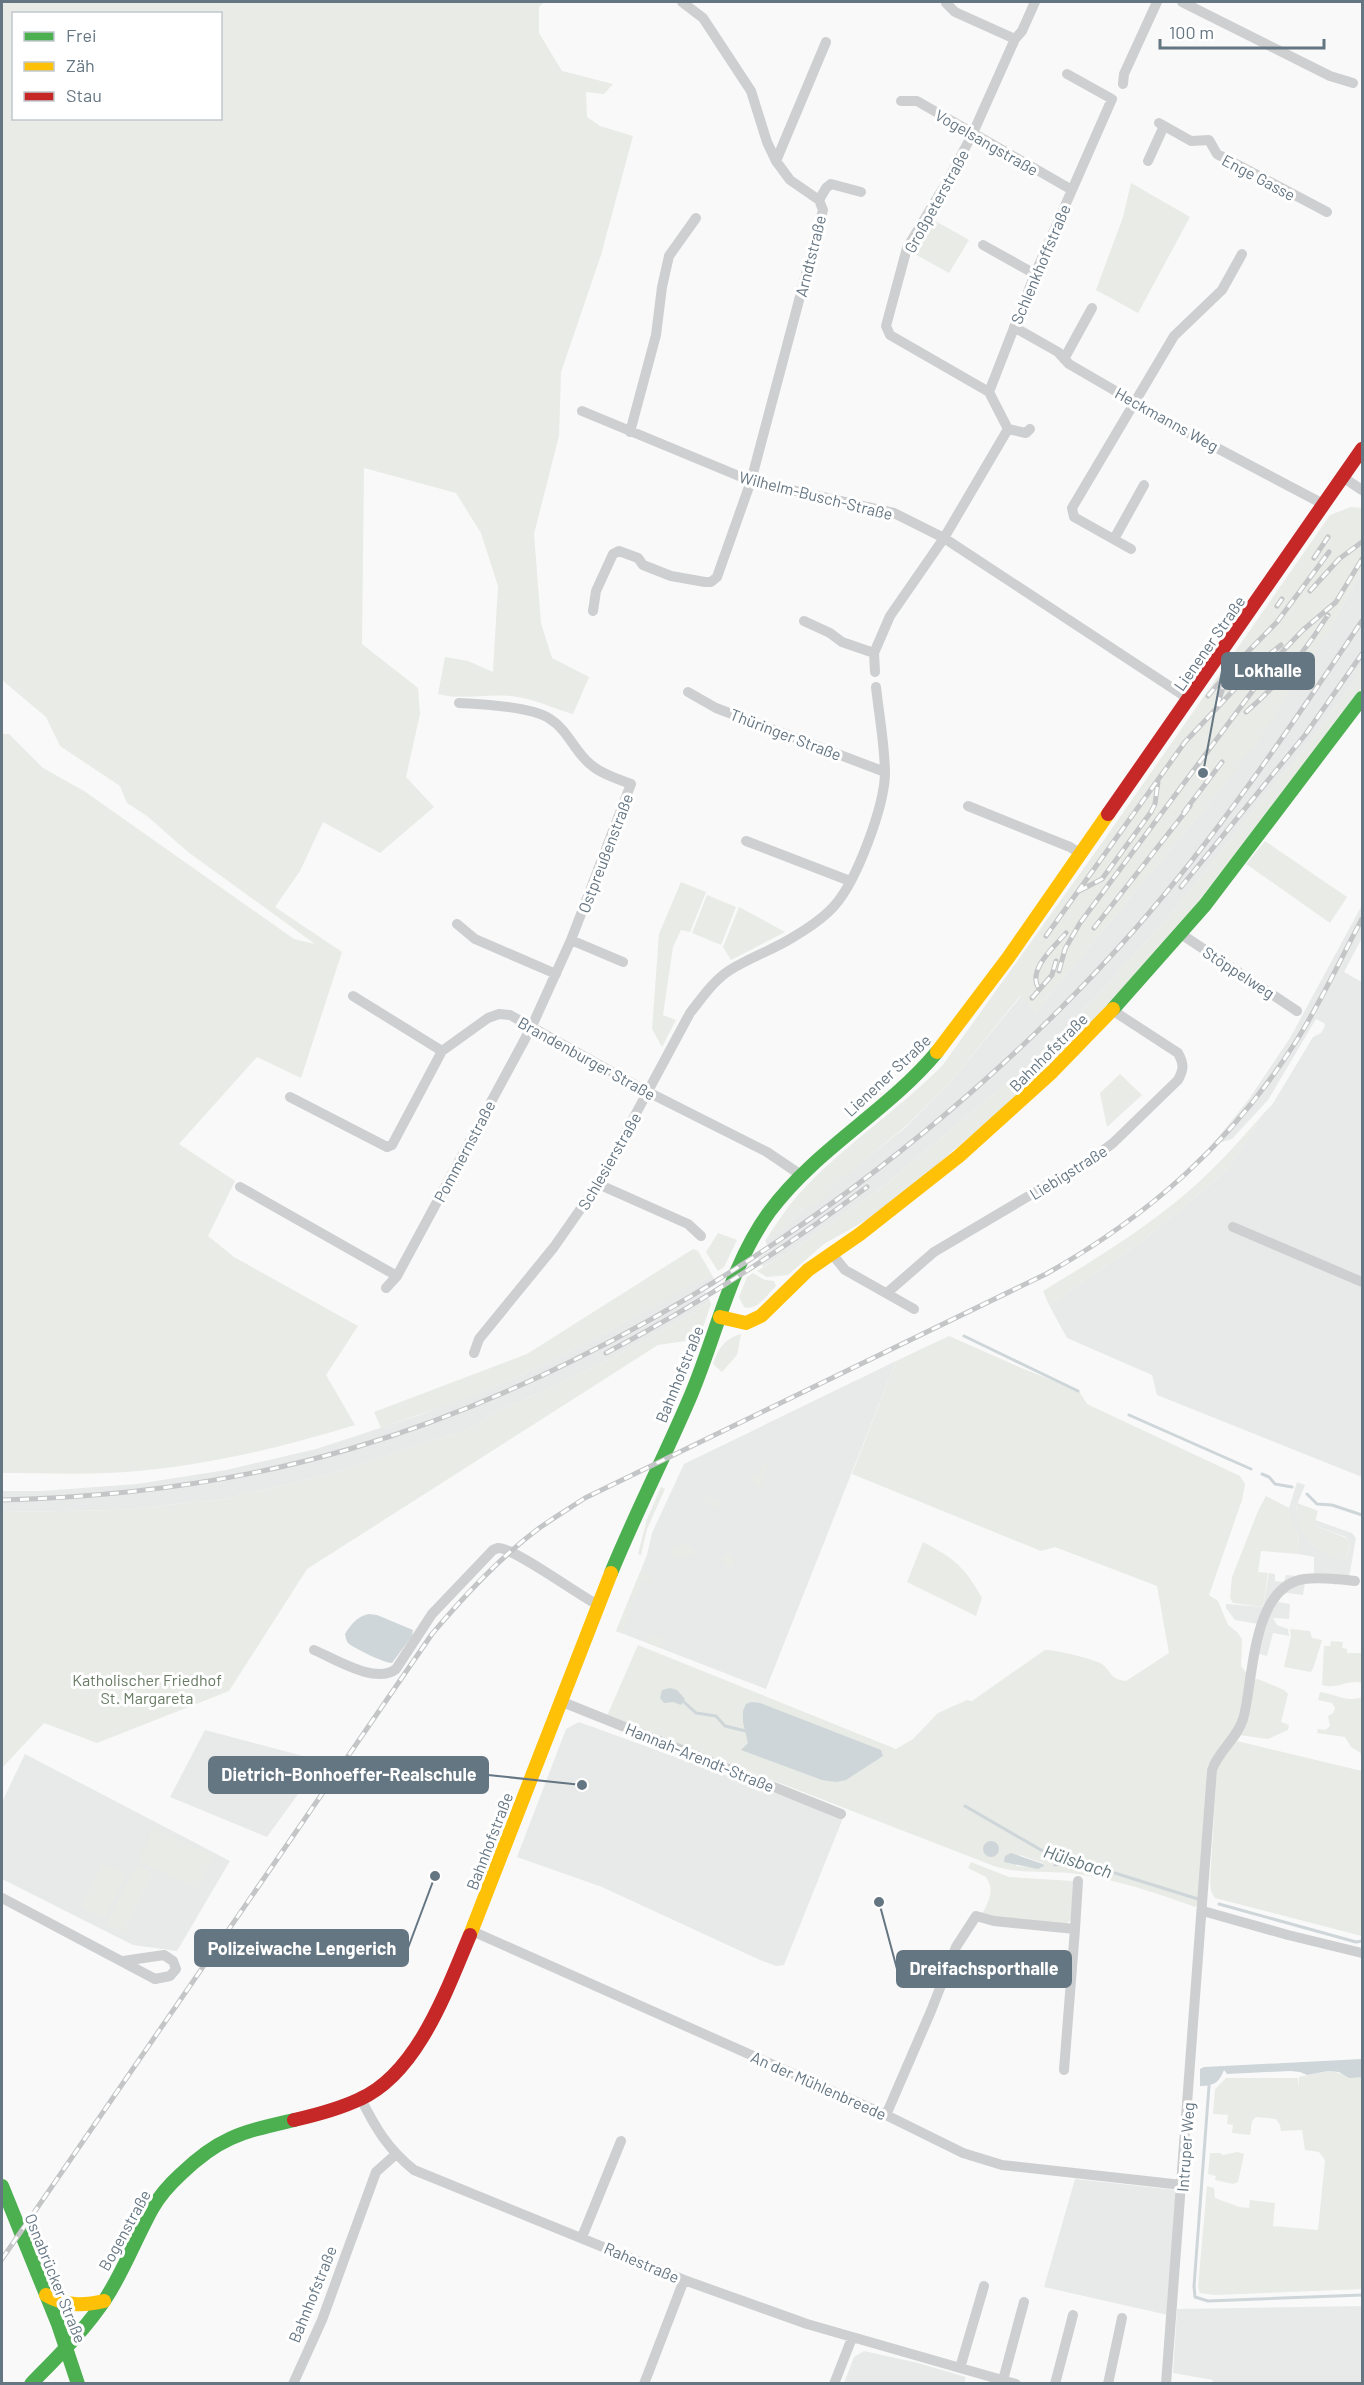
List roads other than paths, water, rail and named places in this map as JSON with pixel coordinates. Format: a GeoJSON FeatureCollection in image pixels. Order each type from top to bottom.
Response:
{"type":"FeatureCollection","features":[{"type":"Feature","properties":{"kind":"street","name":"Arndtstraße"},"geometry":{"type":"LineString","coordinates":[[593,611],[596,591],[613,554],[619,551],[638,558],[643,565],[671,576],[711,582],[717,577],[751,481],[823,210],[819,200],[790,180],[776,161],[767,142],[751,91],[703,18],[682,2]]}},
{"type":"Feature","properties":{"kind":"street","name":"Großpeterstraße"},"geometry":{"type":"LineString","coordinates":[[989,392],[890,335],[886,326],[907,248],[973,133],[1015,39],[1022,31],[1035,2]]}},
{"type":"Feature","properties":{"kind":"street"},"geometry":{"type":"LineString","coordinates":[[1123,84],[1124,74],[1157,2]]}},
{"type":"Feature","properties":{"kind":"street"},"geometry":{"type":"LineString","coordinates":[[1182,2],[1329,76],[1353,83]]}},
{"type":"Feature","properties":{"kind":"street"},"geometry":{"type":"LineString","coordinates":[[946,3],[955,12],[1015,39]]}},
{"type":"Feature","properties":{"kind":"street"},"geometry":{"type":"LineString","coordinates":[[776,161],[826,42]]}},
{"type":"Feature","properties":{"kind":"street","name":"Schlenkhoffstraße"},"geometry":{"type":"LineString","coordinates":[[989,392],[1035,274],[1112,99],[1067,74]]}},
{"type":"Feature","properties":{"kind":"street","name":"Vogelsangstraße"},"geometry":{"type":"LineString","coordinates":[[901,101],[917,101],[1071,190]]}},
{"type":"Feature","properties":{"kind":"street","name":"Enge Gasse"},"geometry":{"type":"LineString","coordinates":[[1148,160],[1161,124],[1191,141],[1209,140],[1217,154],[1327,212]]}},
{"type":"Feature","properties":{"kind":"street"},"geometry":{"type":"LineString","coordinates":[[819,200],[831,184],[861,192]]}},
{"type":"Feature","properties":{"kind":"street"},"geometry":{"type":"LineString","coordinates":[[630,432],[656,335],[662,287],[669,256],[696,218]]}},
{"type":"Feature","properties":{"kind":"street"},"geometry":{"type":"LineString","coordinates":[[983,245],[1035,274]]}},
{"type":"Feature","properties":{"kind":"street"},"geometry":{"type":"LineString","coordinates":[[1131,549],[1074,517],[1072,508],[1174,336],[1222,290],[1242,254]]}},
{"type":"Feature","properties":{"kind":"street"},"geometry":{"type":"LineString","coordinates":[[1064,359],[1092,308]]}},
{"type":"Feature","properties":{"kind":"street","name":"Heckmanns Weg"},"geometry":{"type":"LineString","coordinates":[[1014,327],[1058,352],[1069,364],[1181,429],[1325,506]]}},
{"type":"Feature","properties":{"kind":"street"},"geometry":{"type":"LineString","coordinates":[[989,392],[1008,429]]}},
{"type":"Feature","properties":{"kind":"street","name":"Wilhelm-Busch-Straße"},"geometry":{"type":"LineString","coordinates":[[582,411],[751,481],[894,513],[944,538],[1189,699]]}},
{"type":"Feature","properties":{"kind":"street"},"geometry":{"type":"LineString","coordinates":[[1008,429],[1026,433],[1030,429]]}},
{"type":"Feature","properties":{"kind":"street"},"geometry":{"type":"LineString","coordinates":[[875,672],[874,653],[890,616],[944,538],[1008,429]]}},
{"type":"Feature","properties":{"kind":"street","name":"Lienener Straße"},"geometry":{"type":"LineString","coordinates":[[720,1317],[733,1278],[754,1236],[770,1211],[801,1175],[914,1077],[936,1054],[1008,958],[1325,506],[1362,449]]}},
{"type":"Feature","properties":{"kind":"street"},"geometry":{"type":"LineString","coordinates":[[1344,478],[1362,490]]}},
{"type":"Feature","properties":{"kind":"street"},"geometry":{"type":"LineString","coordinates":[[1114,539],[1144,485]]}},
{"type":"Feature","properties":{"kind":"street"},"geometry":{"type":"LineString","coordinates":[[804,621],[830,633],[842,642],[874,653]]}},
{"type":"Feature","properties":{"kind":"street","name":"Schlesierstraße"},"geometry":{"type":"LineString","coordinates":[[474,1353],[479,1339],[554,1247],[598,1184],[690,1013],[707,990],[730,970],[764,954],[819,920],[836,904],[850,881],[877,817],[883,795],[885,772],[876,687]]}},
{"type":"Feature","properties":{"kind":"street","name":"Thüringer Straße"},"geometry":{"type":"LineString","coordinates":[[688,692],[716,708],[885,772]]}},
{"type":"Feature","properties":{"kind":"street","name":"Bahnhofstraße"},"geometry":{"type":"LineString","coordinates":[[361,2099],[384,2084],[417,2048],[442,2001],[598,1605],[633,1522],[692,1394],[720,1317],[746,1323],[755,1320],[793,1282],[872,1227],[986,1134],[1054,1071],[1180,934],[1242,858],[1299,778],[1362,698]]}},
{"type":"Feature","properties":{"kind":"street","name":"Ostpreußenstraße"},"geometry":{"type":"LineString","coordinates":[[459,703],[492,704],[548,717],[560,726],[588,763],[598,770],[631,784],[570,940],[532,1026]]}},
{"type":"Feature","properties":{"kind":"street"},"geometry":{"type":"LineString","coordinates":[[968,806],[1070,847],[1081,854]]}},
{"type":"Feature","properties":{"kind":"street"},"geometry":{"type":"LineString","coordinates":[[746,841],[850,881]]}},
{"type":"Feature","properties":{"kind":"street"},"geometry":{"type":"LineString","coordinates":[[457,924],[475,939],[556,974]]}},
{"type":"Feature","properties":{"kind":"street","name":"Stöppelweg"},"geometry":{"type":"LineString","coordinates":[[1180,934],[1297,1011]]}},
{"type":"Feature","properties":{"kind":"street"},"geometry":{"type":"LineString","coordinates":[[570,940],[623,962]]}},
{"type":"Feature","properties":{"kind":"street"},"geometry":{"type":"LineString","coordinates":[[353,996],[442,1051]]}},
{"type":"Feature","properties":{"kind":"street","name":"Liebigstraße"},"geometry":{"type":"LineString","coordinates":[[888,1292],[934,1252],[1093,1158],[1113,1143],[1178,1080],[1184,1071],[1183,1061],[1178,1053],[1112,1010]]}},
{"type":"Feature","properties":{"kind":"street","name":"Brandenburger Straße"},"geometry":{"type":"LineString","coordinates":[[290,1097],[387,1147],[392,1145],[442,1051],[488,1018],[499,1014],[510,1015],[648,1092],[767,1152],[801,1175]]}},
{"type":"Feature","properties":{"kind":"street","name":"Pommernstraße"},"geometry":{"type":"LineString","coordinates":[[386,1288],[397,1276],[532,1026]]}},
{"type":"Feature","properties":{"kind":"street"},"geometry":{"type":"LineString","coordinates":[[598,1184],[688,1224],[700,1236]]}},
{"type":"Feature","properties":{"kind":"street"},"geometry":{"type":"LineString","coordinates":[[240,1187],[397,1276]]}},
{"type":"Feature","properties":{"kind":"street"},"geometry":{"type":"LineString","coordinates":[[1233,1227],[1362,1282]]}},
{"type":"Feature","properties":{"kind":"street"},"geometry":{"type":"LineString","coordinates":[[832,1254],[845,1270],[875,1288],[888,1292],[914,1309]]}},
{"type":"Feature","properties":{"kind":"street"},"geometry":{"type":"LineString","coordinates":[[314,1650],[370,1674],[389,1675],[396,1669],[432,1614],[493,1550],[498,1548],[512,1551],[579,1596],[598,1605]]}},
{"type":"Feature","properties":{"kind":"street","name":"Intruper Weg"},"geometry":{"type":"LineString","coordinates":[[1166,2384],[1212,1770],[1241,1723],[1254,1652],[1273,1599],[1286,1586],[1304,1579],[1355,1581]]}},
{"type":"Feature","properties":{"kind":"street","name":"Hannah-Arendt-Straße"},"geometry":{"type":"LineString","coordinates":[[560,1701],[841,1814]]}},
{"type":"Feature","properties":{"kind":"street"},"geometry":{"type":"LineString","coordinates":[[1064,2070],[1078,1881]]}},
{"type":"Feature","properties":{"kind":"street"},"geometry":{"type":"LineString","coordinates":[[2,1898],[123,1961]]}},
{"type":"Feature","properties":{"kind":"street"},"geometry":{"type":"LineString","coordinates":[[1203,1911],[1362,1953]]}},
{"type":"Feature","properties":{"kind":"street"},"geometry":{"type":"LineString","coordinates":[[886,2115],[928,2019],[956,1947],[976,1916],[994,1921],[1074,1929]]}},
{"type":"Feature","properties":{"kind":"street","name":"An der Mühlenbreede"},"geometry":{"type":"LineString","coordinates":[[471,1930],[886,2115],[963,2153],[1002,2165],[1182,2185]]}},
{"type":"Feature","properties":{"kind":"street","name":"Rahestraße"},"geometry":{"type":"LineString","coordinates":[[361,2099],[395,2155],[414,2170],[684,2280],[814,2327],[1016,2384]]}},
{"type":"Feature","properties":{"kind":"street","name":"Bogenstraße"},"geometry":{"type":"LineString","coordinates":[[31,2384],[85,2328],[104,2301],[153,2207],[167,2187],[198,2157],[221,2141],[247,2131],[311,2116],[361,2099]]}},
{"type":"Feature","properties":{"kind":"street"},"geometry":{"type":"LineString","coordinates":[[582,2237],[621,2141]]}},
{"type":"Feature","properties":{"kind":"street","name":"Bahnhofstraße"},"geometry":{"type":"LineString","coordinates":[[292,2384],[322,2320],[376,2172],[395,2155]]}},
{"type":"Feature","properties":{"kind":"street","name":"Osnabrücker Straße"},"geometry":{"type":"LineString","coordinates":[[2,2186],[66,2347],[78,2384]]}},
{"type":"Feature","properties":{"kind":"street"},"geometry":{"type":"LineString","coordinates":[[644,2384],[684,2280]]}},
{"type":"Feature","properties":{"kind":"street"},"geometry":{"type":"LineString","coordinates":[[960,2368],[984,2286]]}},
{"type":"Feature","properties":{"kind":"street"},"geometry":{"type":"LineString","coordinates":[[46,2295],[56,2301],[75,2306],[104,2301]]}},
{"type":"Feature","properties":{"kind":"street"},"geometry":{"type":"LineString","coordinates":[[1003,2380],[1024,2302]]}},
{"type":"Feature","properties":{"kind":"street"},"geometry":{"type":"LineString","coordinates":[[1055,2384],[1073,2316]]}},
{"type":"Feature","properties":{"kind":"street"},"geometry":{"type":"LineString","coordinates":[[1108,2384],[1122,2318]]}},
{"type":"Feature","properties":{"kind":"street"},"geometry":{"type":"LineString","coordinates":[[834,2384],[852,2338]]}},
{"type":"Feature","properties":{"kind":"waterway"},"geometry":{"type":"LineString","coordinates":[[964,1336],[1078,1391]]}},
{"type":"Feature","properties":{"kind":"waterway"},"geometry":{"type":"LineString","coordinates":[[1129,1415],[1251,1469]]}},
{"type":"Feature","properties":{"kind":"waterway"},"geometry":{"type":"LineString","coordinates":[[1262,1474],[1269,1477],[1275,1484],[1292,1487]]}},
{"type":"Feature","properties":{"kind":"waterway"},"geometry":{"type":"LineString","coordinates":[[1307,1494],[1317,1504],[1332,1505],[1362,1515]]}},
{"type":"Feature","properties":{"kind":"waterway","name":"Hülsbach"},"geometry":{"type":"LineString","coordinates":[[684,1702],[696,1713],[716,1716],[725,1726],[750,1732]]}},
{"type":"Feature","properties":{"kind":"waterway","name":"Hülsbach"},"geometry":{"type":"LineString","coordinates":[[965,1806],[1041,1850],[1198,1899]]}},
{"type":"Feature","properties":{"kind":"waterway"},"geometry":{"type":"LineString","coordinates":[[1055,1865],[1071,1861]]}},
{"type":"Feature","properties":{"kind":"waterway","name":"Hülsbach"},"geometry":{"type":"LineString","coordinates":[[1219,1904],[1356,1942],[1362,1941]]}},
{"type":"Feature","properties":{"kind":"waterway"},"geometry":{"type":"LineString","coordinates":[[1209,2086],[1195,2297],[1208,2301],[1362,2295]]}},
{"type":"Feature","properties":{"kind":"railway"},"geometry":{"type":"LineString","coordinates":[[1314,558],[1328,537]]}},
{"type":"Feature","properties":{"kind":"railway"},"geometry":{"type":"LineString","coordinates":[[1310,591],[1339,559],[1362,542]]}},
{"type":"Feature","properties":{"kind":"railway"},"geometry":{"type":"LineString","coordinates":[[1227,673],[1277,622],[1329,552]]}},
{"type":"Feature","properties":{"kind":"railway"},"geometry":{"type":"LineString","coordinates":[[1059,971],[1065,949],[1080,923],[1280,654],[1303,630],[1336,602],[1362,559]]}},
{"type":"Feature","properties":{"kind":"railway"},"geometry":{"type":"LineString","coordinates":[[1277,606],[1282,599]]}},
{"type":"Feature","properties":{"kind":"railway"},"geometry":{"type":"LineString","coordinates":[[1246,712],[1291,666],[1328,615]]}},
{"type":"Feature","properties":{"kind":"railway"},"geometry":{"type":"LineString","coordinates":[[2,1500],[91,1495],[179,1486],[267,1470],[353,1448],[461,1410],[569,1362],[676,1305],[779,1241],[877,1169],[971,1092],[1057,1012],[1136,928],[1226,816],[1362,621]]}},
{"type":"Feature","properties":{"kind":"railway"},"geometry":{"type":"LineString","coordinates":[[1046,936],[1185,742],[1260,662],[1281,645]]}},
{"type":"Feature","properties":{"kind":"railway"},"geometry":{"type":"LineString","coordinates":[[1181,887],[1305,735],[1362,654]]}},
{"type":"Feature","properties":{"kind":"railway"},"geometry":{"type":"LineString","coordinates":[[1217,706],[1230,666]]}},
{"type":"Feature","properties":{"kind":"railway"},"geometry":{"type":"LineString","coordinates":[[1208,696],[1223,678]]}},
{"type":"Feature","properties":{"kind":"railway"},"geometry":{"type":"LineString","coordinates":[[1184,812],[1222,762]]}},
{"type":"Feature","properties":{"kind":"railway"},"geometry":{"type":"LineString","coordinates":[[1079,891],[1102,879],[1151,812],[1155,804],[1158,782]]}},
{"type":"Feature","properties":{"kind":"railway"},"geometry":{"type":"LineString","coordinates":[[1094,928],[1190,806]]}},
{"type":"Feature","properties":{"kind":"railway"},"geometry":{"type":"LineString","coordinates":[[2,2259],[432,1634],[482,1578],[538,1529],[585,1498],[1046,1274],[1119,1228],[1185,1174],[1244,1113],[1295,1043],[1362,919]]}},
{"type":"Feature","properties":{"kind":"railway"},"geometry":{"type":"LineString","coordinates":[[1038,987],[1036,980],[1040,965],[1066,933]]}},
{"type":"Feature","properties":{"kind":"railway"},"geometry":{"type":"LineString","coordinates":[[1032,998],[1052,975],[1056,961]]}},
{"type":"Feature","properties":{"kind":"railway"},"geometry":{"type":"LineString","coordinates":[[606,1353],[674,1316],[740,1275],[867,1187]]}},
{"type":"Feature","properties":{"kind":"place","name":"Lokhalle"},"geometry":{"type":"Point","coordinates":[1203,773]}},
{"type":"Feature","properties":{"kind":"place","name":"Dietrich-Bonhoeffer-Realschule"},"geometry":{"type":"Point","coordinates":[582,1785]}},
{"type":"Feature","properties":{"kind":"place","name":"Polizeiwache Lengerich"},"geometry":{"type":"Point","coordinates":[435,1876]}},
{"type":"Feature","properties":{"kind":"place","name":"Dreifachsporthalle"},"geometry":{"type":"Point","coordinates":[879,1902]}},
{"type":"Feature","properties":{"kind":"park label","name":"Katholischer Friedhof St. Margareta"},"geometry":{"type":"Point","coordinates":[147,1688]}}]}
